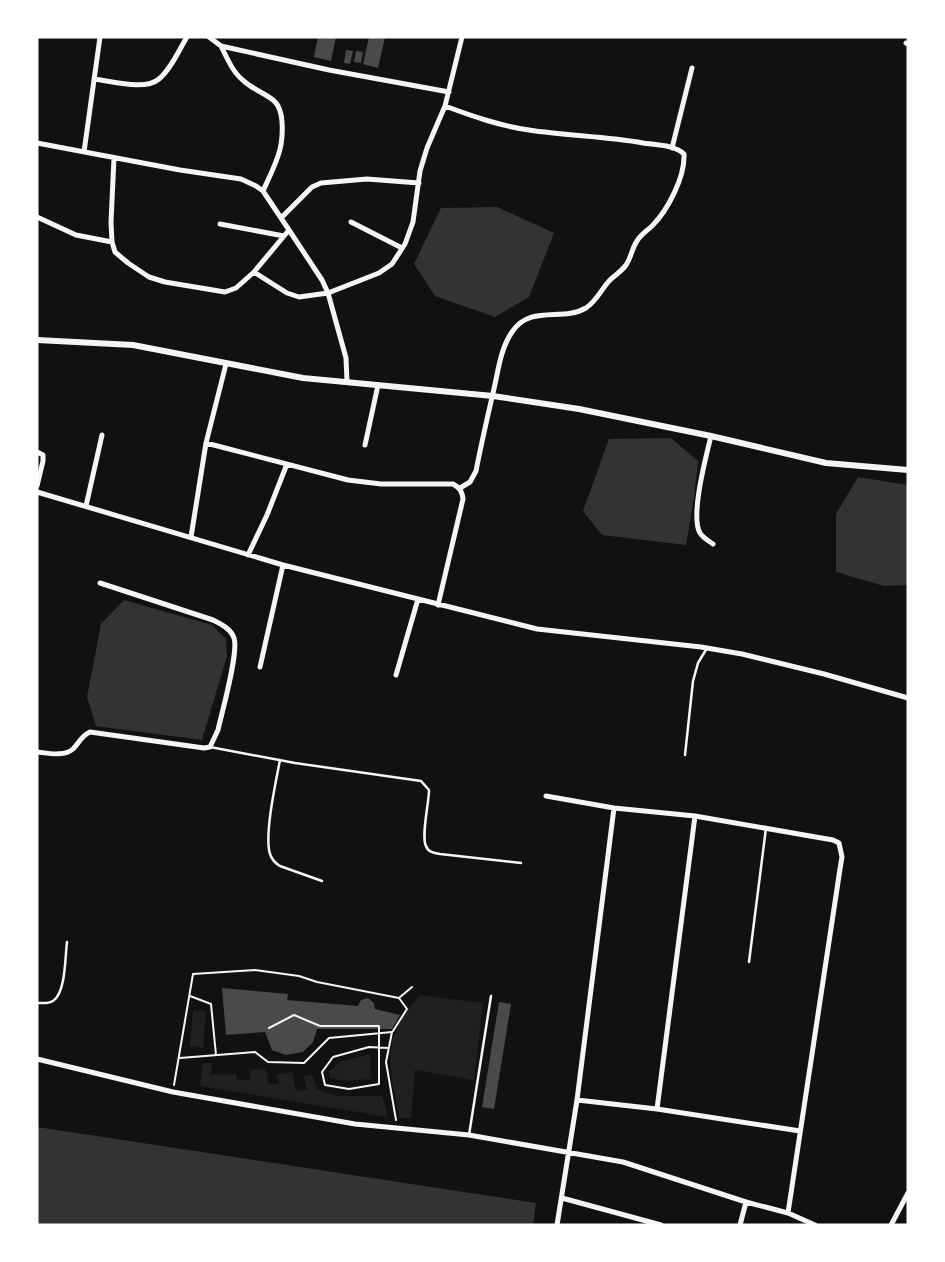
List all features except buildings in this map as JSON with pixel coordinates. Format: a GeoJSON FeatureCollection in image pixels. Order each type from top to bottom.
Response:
{"type":"FeatureCollection","features":[{"type":"Feature","properties":{"kind":"street"},"geometry":{"type":"LineString","coordinates":[[84,152],[100,37]]}},
{"type":"Feature","properties":{"kind":"street"},"geometry":{"type":"LineString","coordinates":[[94,79],[150,84],[166,72],[187,37]]}},
{"type":"Feature","properties":{"kind":"street"},"geometry":{"type":"LineString","coordinates":[[209,37],[221,46],[329,70],[449,92]]}},
{"type":"Feature","properties":{"kind":"street"},"geometry":{"type":"LineString","coordinates":[[254,272],[293,296],[307,297],[328,293],[379,273],[392,264],[413,222],[427,149],[445,106],[462,37]]}},
{"type":"Feature","properties":{"kind":"street"},"geometry":{"type":"LineString","coordinates":[[221,46],[237,75],[275,101],[279,108],[282,132],[279,155],[263,191]]}},
{"type":"Feature","properties":{"kind":"street"},"geometry":{"type":"LineString","coordinates":[[672,148],[692,68]]}},
{"type":"Feature","properties":{"kind":"street"},"geometry":{"type":"LineString","coordinates":[[445,106],[494,123],[527,130],[627,140],[672,148],[684,154],[683,171],[663,213],[636,241],[626,264],[609,280],[593,302],[577,311],[530,317],[520,322],[512,332],[501,357],[476,471],[470,482],[460,488]]}},
{"type":"Feature","properties":{"kind":"street"},"geometry":{"type":"LineString","coordinates":[[37,143],[241,179],[263,191],[328,293],[346,358],[347,382]]}},
{"type":"Feature","properties":{"kind":"street"},"geometry":{"type":"LineString","coordinates":[[114,158],[112,243],[115,253],[149,277],[225,292],[236,288],[254,272],[289,230]]}},
{"type":"Feature","properties":{"kind":"street"},"geometry":{"type":"LineString","coordinates":[[281,218],[312,187],[321,183],[367,179],[419,183]]}},
{"type":"Feature","properties":{"kind":"street"},"geometry":{"type":"LineString","coordinates":[[37,216],[76,235],[112,243]]}},
{"type":"Feature","properties":{"kind":"street"},"geometry":{"type":"LineString","coordinates":[[351,222],[402,248]]}},
{"type":"Feature","properties":{"kind":"street"},"geometry":{"type":"LineString","coordinates":[[220,224],[284,236]]}},
{"type":"Feature","properties":{"kind":"street"},"geometry":{"type":"LineString","coordinates":[[37,340],[133,345],[303,378],[493,396],[579,409],[826,463],[908,470]]}},
{"type":"Feature","properties":{"kind":"street"},"geometry":{"type":"LineString","coordinates":[[191,537],[206,443],[226,364]]}},
{"type":"Feature","properties":{"kind":"street"},"geometry":{"type":"LineString","coordinates":[[365,445],[378,385]]}},
{"type":"Feature","properties":{"kind":"street"},"geometry":{"type":"LineString","coordinates":[[86,506],[102,435]]}},
{"type":"Feature","properties":{"kind":"street"},"geometry":{"type":"LineString","coordinates":[[711,436],[700,484],[697,523],[702,536],[713,544]]}},
{"type":"Feature","properties":{"kind":"street"},"geometry":{"type":"LineString","coordinates":[[206,443],[348,480],[381,484],[453,484],[460,488],[463,499],[438,605]]}},
{"type":"Feature","properties":{"kind":"street"},"geometry":{"type":"LineString","coordinates":[[37,452],[43,455],[37,486]]}},
{"type":"Feature","properties":{"kind":"street"},"geometry":{"type":"LineString","coordinates":[[248,555],[288,464]]}},
{"type":"Feature","properties":{"kind":"street"},"geometry":{"type":"LineString","coordinates":[[37,492],[283,565],[537,629],[742,654],[908,698]]}},
{"type":"Feature","properties":{"kind":"street"},"geometry":{"type":"LineString","coordinates":[[260,667],[283,565]]}},
{"type":"Feature","properties":{"kind":"street"},"geometry":{"type":"LineString","coordinates":[[37,752],[66,753],[72,750],[83,734],[90,732],[204,748],[210,747],[218,730],[235,651],[233,637],[222,624],[214,620],[100,583]]}},
{"type":"Feature","properties":{"kind":"street"},"geometry":{"type":"LineString","coordinates":[[396,675],[418,599]]}},
{"type":"Feature","properties":{"kind":"street"},"geometry":{"type":"LineString","coordinates":[[546,796],[614,808],[695,816],[834,839],[839,843],[842,857],[788,1213]]}},
{"type":"Feature","properties":{"kind":"street"},"geometry":{"type":"LineString","coordinates":[[557,1225],[577,1100],[614,808]]}},
{"type":"Feature","properties":{"kind":"street"},"geometry":{"type":"LineString","coordinates":[[657,1109],[695,816]]}},
{"type":"Feature","properties":{"kind":"street"},"geometry":{"type":"LineString","coordinates":[[37,1059],[173,1092],[355,1124],[469,1135],[623,1162],[788,1213],[815,1225]]}},
{"type":"Feature","properties":{"kind":"street"},"geometry":{"type":"LineString","coordinates":[[577,1100],[657,1109],[800,1131]]}},
{"type":"Feature","properties":{"kind":"street"},"geometry":{"type":"LineString","coordinates":[[891,1225],[908,1193]]}},
{"type":"Feature","properties":{"kind":"street"},"geometry":{"type":"LineString","coordinates":[[562,1198],[661,1225]]}},
{"type":"Feature","properties":{"kind":"street"},"geometry":{"type":"LineString","coordinates":[[740,1225],[746,1202]]}},
{"type":"Feature","properties":{"kind":"lane"},"geometry":{"type":"LineString","coordinates":[[685,755],[692,681],[707,648]]}},
{"type":"Feature","properties":{"kind":"lane"},"geometry":{"type":"LineString","coordinates":[[210,747],[421,781],[429,790],[424,837],[428,849],[440,854],[521,863]]}},
{"type":"Feature","properties":{"kind":"lane"},"geometry":{"type":"LineString","coordinates":[[280,760],[268,835],[270,856],[274,863],[280,866],[322,881]]}},
{"type":"Feature","properties":{"kind":"lane"},"geometry":{"type":"LineString","coordinates":[[749,962],[766,828]]}},
{"type":"Feature","properties":{"kind":"lane"},"geometry":{"type":"LineString","coordinates":[[37,1003],[48,1003],[58,997],[67,942]]}},
{"type":"Feature","properties":{"kind":"lane"},"geometry":{"type":"LineString","coordinates":[[469,1135],[491,996]]}},
{"type":"Feature","properties":{"kind":"path"},"geometry":{"type":"LineString","coordinates":[[173,1092],[193,974],[255,970],[299,976],[399,998],[407,1009],[392,1032],[386,1062],[396,1117],[394,1128]]}},
{"type":"Feature","properties":{"kind":"path"},"geometry":{"type":"LineString","coordinates":[[399,998],[412,987]]}},
{"type":"Feature","properties":{"kind":"path"},"geometry":{"type":"LineString","coordinates":[[189,996],[211,1004],[216,1055]]}},
{"type":"Feature","properties":{"kind":"path"},"geometry":{"type":"LineString","coordinates":[[269,1028],[295,1014],[320,1026],[379,1026],[379,1038],[379,1049],[379,1061],[379,1084],[349,1089],[325,1085],[322,1072],[333,1057],[369,1046],[379,1047],[389,1048]]}},
{"type":"Feature","properties":{"kind":"path"},"geometry":{"type":"LineString","coordinates":[[179,1058],[255,1052],[268,1062],[304,1063],[329,1038],[392,1032]]}},
{"type":"Feature","properties":{"kind":"shaded area"},"geometry":{"type":"Polygon","coordinates":[[[497,207],[554,233],[529,297],[495,317],[435,296],[414,264],[441,208],[497,207]]]}},
{"type":"Feature","properties":{"kind":"shaded area"},"geometry":{"type":"Polygon","coordinates":[[[671,438],[698,461],[686,545],[602,535],[583,511],[609,439],[671,438]]]}},
{"type":"Feature","properties":{"kind":"shaded area"},"geometry":{"type":"Polygon","coordinates":[[[858,477],[908,485],[908,585],[884,586],[836,572],[836,514],[858,477]]]}},
{"type":"Feature","properties":{"kind":"shaded area"},"geometry":{"type":"Polygon","coordinates":[[[124,600],[212,625],[226,639],[227,656],[202,740],[96,726],[87,697],[101,624],[124,600]]]}},
{"type":"Feature","properties":{"kind":"shaded area"},"geometry":{"type":"Polygon","coordinates":[[[420,995],[483,1003],[474,1080],[415,1070],[411,1118],[399,1118],[391,1074],[391,1052],[401,1021],[420,995]]]}},
{"type":"Feature","properties":{"kind":"shaded area"},"geometry":{"type":"Polygon","coordinates":[[[193,1010],[206,1011],[203,1048],[190,1046],[193,1010]]]}},
{"type":"Feature","properties":{"kind":"shaded area"},"geometry":{"type":"Polygon","coordinates":[[[370,1054],[371,1079],[346,1081],[330,1078],[329,1071],[340,1062],[370,1054]]]}},
{"type":"Feature","properties":{"kind":"shaded area"},"geometry":{"type":"Polygon","coordinates":[[[203,1063],[212,1063],[211,1075],[236,1074],[237,1080],[250,1080],[251,1070],[266,1069],[269,1085],[279,1084],[277,1074],[292,1072],[296,1091],[307,1090],[304,1076],[312,1075],[317,1089],[336,1096],[382,1096],[388,1117],[200,1086],[203,1063]]]}},
{"type":"Feature","properties":{"kind":"shaded area"},"geometry":{"type":"Polygon","coordinates":[[[37,1127],[536,1203],[533,1225],[37,1225],[37,1127]]]}}]}
